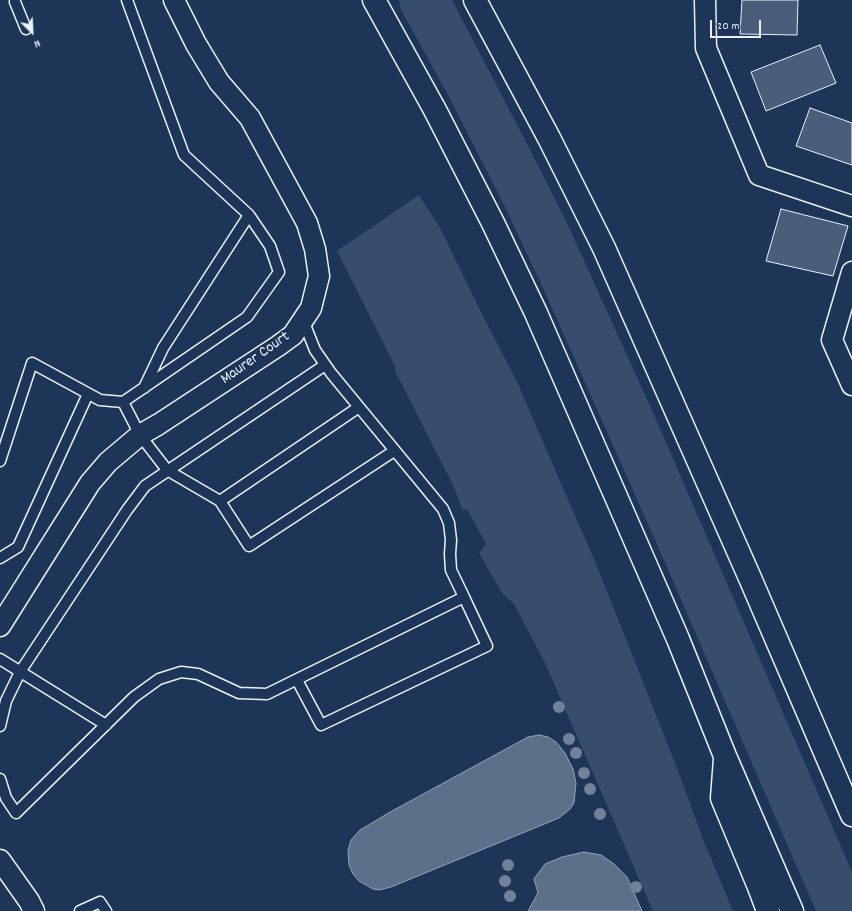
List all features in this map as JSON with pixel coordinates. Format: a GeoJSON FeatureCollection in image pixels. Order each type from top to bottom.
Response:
{"type":"FeatureCollection","features":[{"type":"Feature","properties":{"kind":"highway"},"geometry":{"type":"LineString","coordinates":[[374,0],[435,110],[493,223],[536,312],[678,639],[725,756],[792,911]]}},
{"type":"Feature","properties":{"kind":"highway"},"geometry":{"type":"LineString","coordinates":[[475,0],[549,138],[604,248],[750,578],[852,815]]}},
{"type":"Feature","properties":{"kind":"highway"},"geometry":{"type":"LineString","coordinates":[[725,756],[722,798],[768,911]]}},
{"type":"Feature","properties":{"kind":"street","name":"Maurer Court"},"geometry":{"type":"LineString","coordinates":[[1,620],[90,483],[108,462],[140,435],[293,336],[312,308],[319,276],[315,249],[307,223],[250,118],[219,82],[196,44],[174,0]]}},
{"type":"Feature","properties":{"kind":"street"},"geometry":{"type":"LineString","coordinates":[[705,0],[706,48],[759,175],[852,206]]}},
{"type":"Feature","properties":{"kind":"street"},"geometry":{"type":"LineString","coordinates":[[852,272],[832,340],[852,385]]}},
{"type":"Feature","properties":{"kind":"street"},"geometry":{"type":"LineString","coordinates":[[0,860],[29,901],[34,911]]}},
{"type":"Feature","properties":{"kind":"lane"},"geometry":{"type":"LineString","coordinates":[[0,461],[32,362],[100,400],[123,402],[247,317],[279,272],[270,246],[249,215],[184,155],[127,0]]}},
{"type":"Feature","properties":{"kind":"lane"},"geometry":{"type":"LineString","coordinates":[[16,1],[26,29]]}},
{"type":"Feature","properties":{"kind":"lane"},"geometry":{"type":"LineString","coordinates":[[143,388],[163,348],[249,215]]}},
{"type":"Feature","properties":{"kind":"lane"},"geometry":{"type":"LineString","coordinates":[[297,680],[321,725],[487,646],[451,570],[451,540],[449,523],[443,509],[325,365],[315,350],[303,320]]}},
{"type":"Feature","properties":{"kind":"lane"},"geometry":{"type":"LineString","coordinates":[[0,726],[6,701],[20,672],[126,510],[144,486],[325,365]]}},
{"type":"Feature","properties":{"kind":"lane"},"geometry":{"type":"LineString","coordinates":[[0,558],[18,547],[88,394]]}},
{"type":"Feature","properties":{"kind":"lane"},"geometry":{"type":"LineString","coordinates":[[123,402],[140,435],[168,470],[220,501],[249,546],[394,451]]}},
{"type":"Feature","properties":{"kind":"lane"},"geometry":{"type":"LineString","coordinates":[[220,501],[359,407]]}},
{"type":"Feature","properties":{"kind":"lane"},"geometry":{"type":"LineString","coordinates":[[0,779],[6,798],[16,813],[134,697],[159,679],[181,672],[198,674],[239,693],[267,694],[464,597]]}},
{"type":"Feature","properties":{"kind":"lane"},"geometry":{"type":"LineString","coordinates":[[0,659],[106,725]]}},
{"type":"Feature","properties":{"kind":"lane"},"geometry":{"type":"LineString","coordinates":[[80,911],[100,902],[106,911]]}},
{"type":"Feature","properties":{"kind":"shaded area"},"geometry":{"type":"Polygon","coordinates":[[[399,0],[452,0],[567,223],[655,417],[852,872],[852,911],[816,911],[656,542],[543,288],[503,203],[447,93],[400,8],[399,0]]]}},
{"type":"Feature","properties":{"kind":"shaded area"},"geometry":{"type":"Polygon","coordinates":[[[419,195],[440,228],[518,384],[595,561],[677,768],[703,839],[733,911],[653,911],[545,663],[514,604],[502,593],[479,553],[486,544],[467,509],[463,511],[453,485],[395,371],[395,366],[337,251],[419,195]]]}},
{"type":"Feature","properties":{"kind":"shaded area"},"geometry":{"type":"Polygon","coordinates":[[[539,735],[548,737],[556,742],[565,753],[573,769],[576,783],[574,803],[570,809],[559,818],[391,887],[379,890],[373,889],[359,881],[353,874],[349,865],[348,850],[351,840],[360,830],[528,737],[539,735]]]}},
{"type":"Feature","properties":{"kind":"shaded area"},"geometry":{"type":"Polygon","coordinates":[[[584,852],[601,855],[614,864],[627,877],[642,911],[528,911],[538,893],[534,879],[545,864],[562,857],[584,852]]]}},
{"type":"Feature","properties":{"kind":"building"},"geometry":{"type":"Polygon","coordinates":[[[742,0],[798,0],[797,35],[740,34],[742,0]]]}},
{"type":"Feature","properties":{"kind":"building"},"geometry":{"type":"Polygon","coordinates":[[[820,45],[836,83],[766,111],[751,72],[820,45]]]}},
{"type":"Feature","properties":{"kind":"building"},"geometry":{"type":"Polygon","coordinates":[[[810,108],[852,123],[852,165],[796,146],[810,108]]]}},
{"type":"Feature","properties":{"kind":"building"},"geometry":{"type":"Polygon","coordinates":[[[781,209],[848,226],[833,276],[766,261],[781,209]]]}}]}
